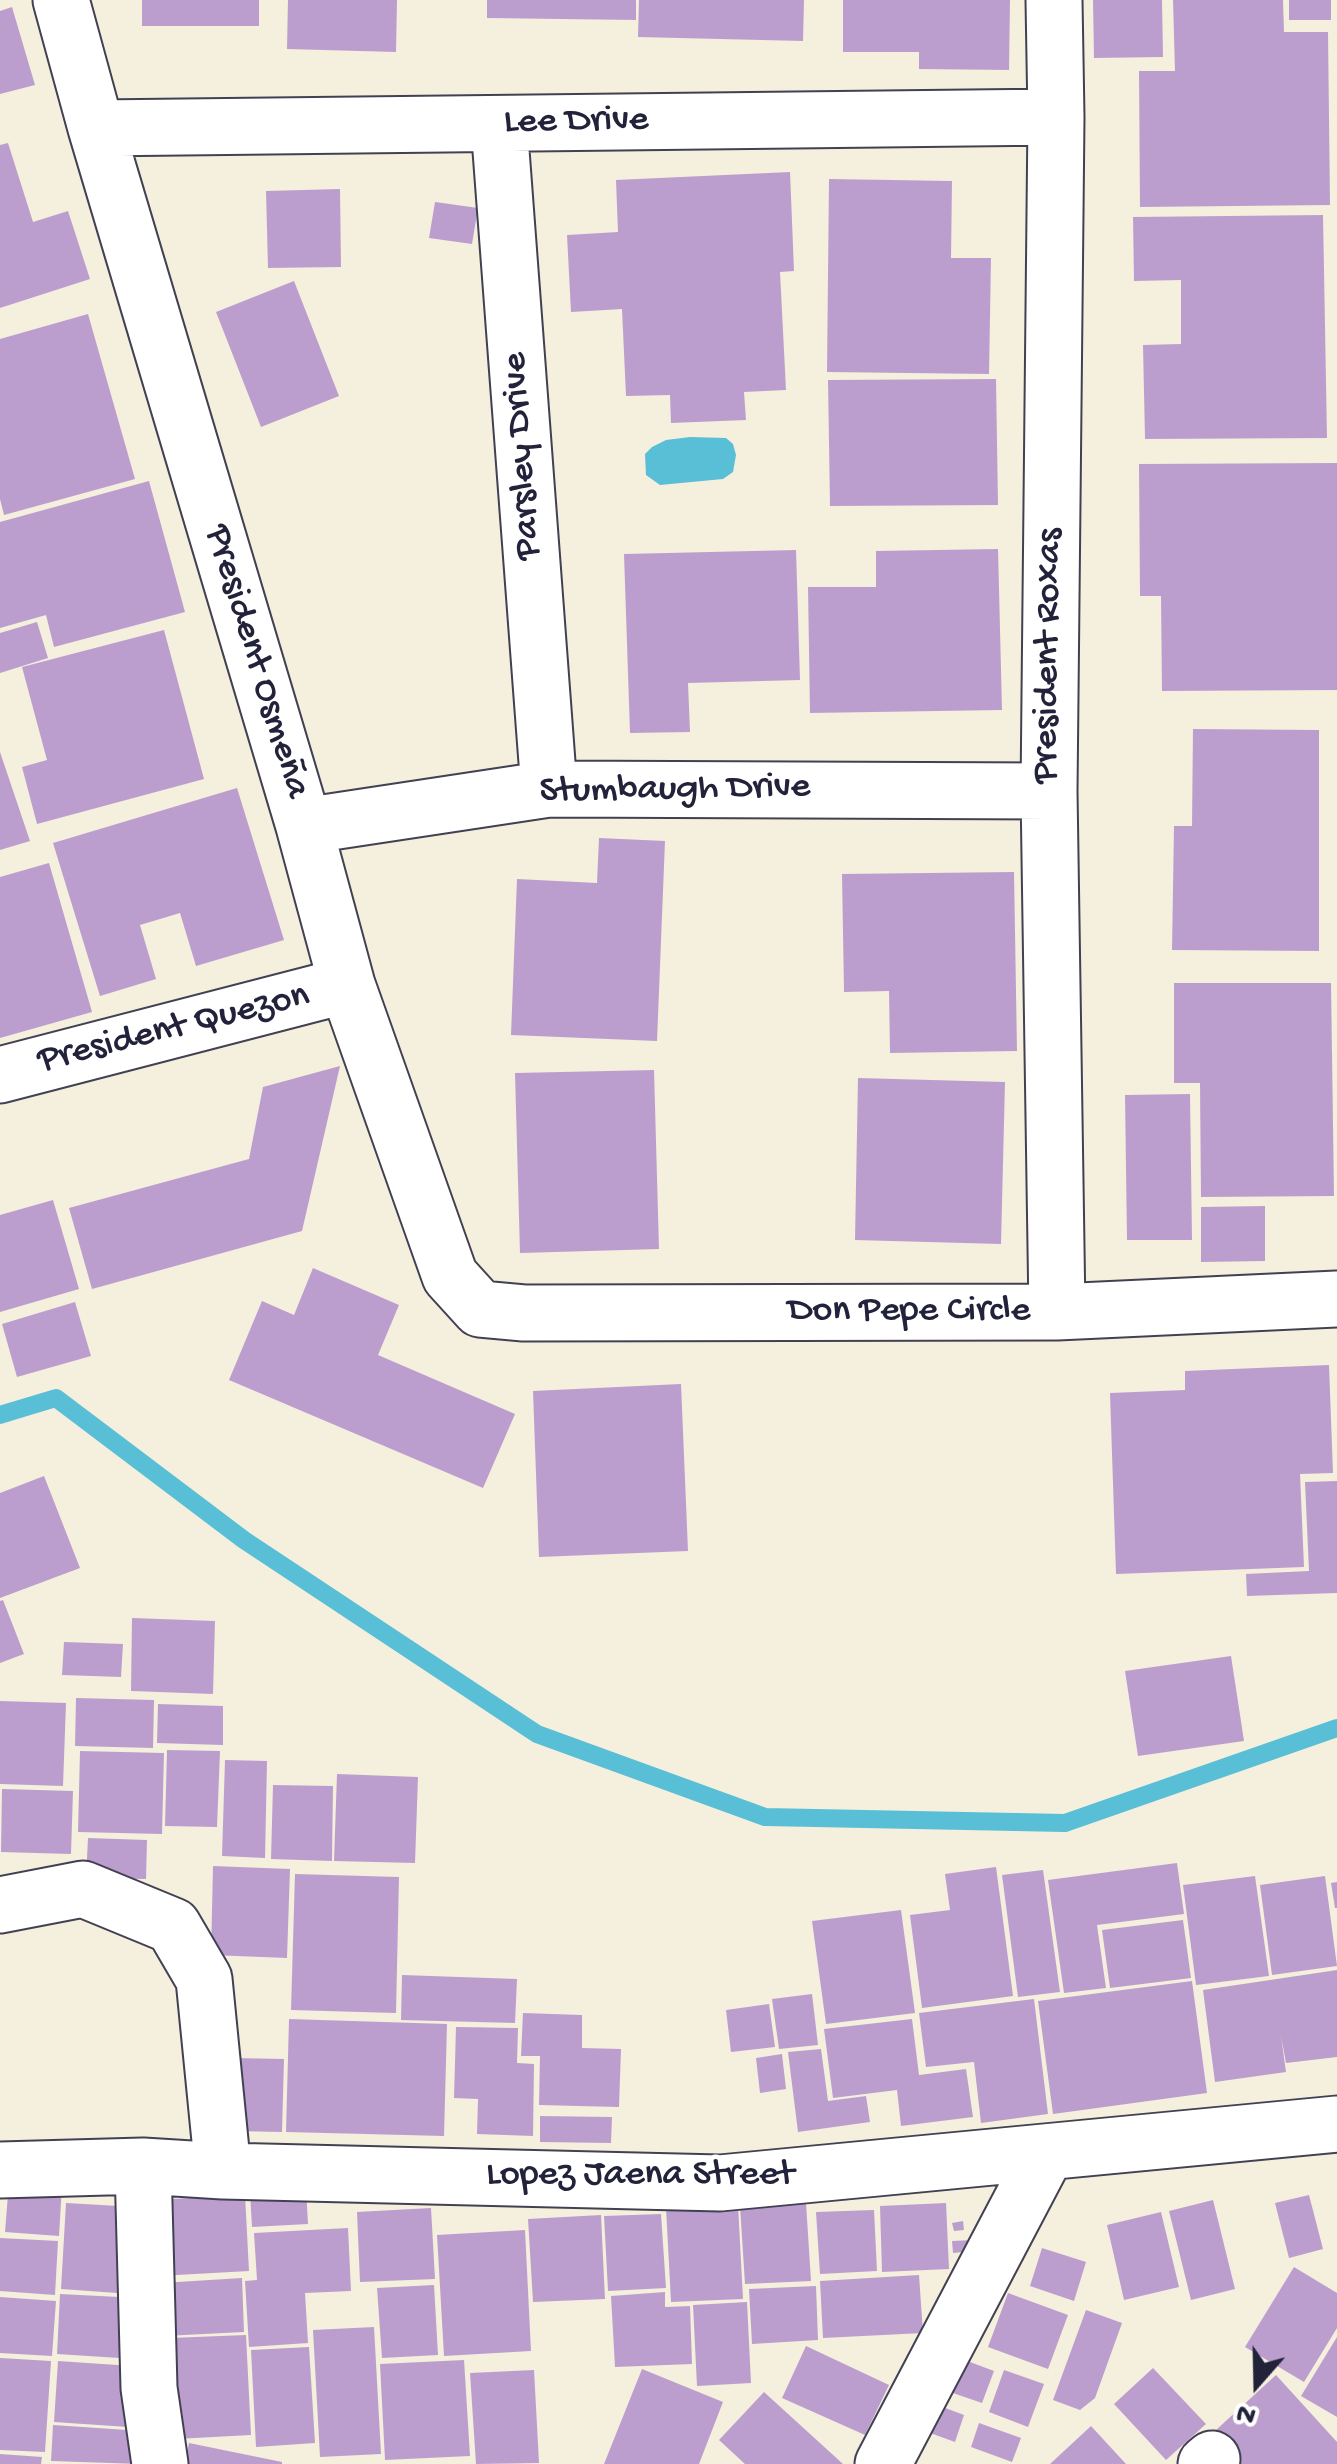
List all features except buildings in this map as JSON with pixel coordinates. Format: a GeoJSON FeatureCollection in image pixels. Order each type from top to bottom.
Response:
{"type":"FeatureCollection","features":[{"type":"Feature","properties":{"kind":"street","name":"President Osmeña"},"geometry":{"type":"LineString","coordinates":[[61,0],[348,985],[450,1276],[480,1310]]}},
{"type":"Feature","properties":{"kind":"street","name":"President Roxas"},"geometry":{"type":"LineString","coordinates":[[1054,0],[1049,791],[1057,1312]]}},
{"type":"Feature","properties":{"kind":"street","name":"Lee Drive"},"geometry":{"type":"LineString","coordinates":[[96,128],[1056,117]]}},
{"type":"Feature","properties":{"kind":"street","name":"Parsley Drive"},"geometry":{"type":"LineString","coordinates":[[499,124],[548,789]]}},
{"type":"Feature","properties":{"kind":"street","name":"Stumbaugh Drive"},"geometry":{"type":"LineString","coordinates":[[304,826],[548,789],[1049,791]]}},
{"type":"Feature","properties":{"kind":"street","name":"President Quezon"},"geometry":{"type":"LineString","coordinates":[[0,1075],[348,985]]}},
{"type":"Feature","properties":{"kind":"street","name":"Don Pepe Circle"},"geometry":{"type":"LineString","coordinates":[[480,1310],[1057,1312],[1337,1299]]}},
{"type":"Feature","properties":{"kind":"street"},"geometry":{"type":"LineString","coordinates":[[0,1905],[83,1889],[173,1926],[204,1979],[223,2171]]}},
{"type":"Feature","properties":{"kind":"street","name":"Lopez Jaena Street"},"geometry":{"type":"LineString","coordinates":[[0,2170],[143,2166],[720,2183],[1337,2124]]}},
{"type":"Feature","properties":{"kind":"street"},"geometry":{"type":"LineString","coordinates":[[883,2464],[1046,2154]]}},
{"type":"Feature","properties":{"kind":"street"},"geometry":{"type":"LineString","coordinates":[[143,2166],[149,2388],[160,2464]]}},
{"type":"Feature","properties":{"kind":"water"},"geometry":{"type":"Polygon","coordinates":[[[726,438],[736,455],[733,472],[723,479],[660,485],[646,475],[645,454],[652,447],[666,440],[726,438]]]}},
{"type":"Feature","properties":{"kind":"waterway"},"geometry":{"type":"LineString","coordinates":[[0,1415],[56,1398],[244,1540],[537,1734],[765,1817],[1065,1823],[1337,1728]]}}]}
